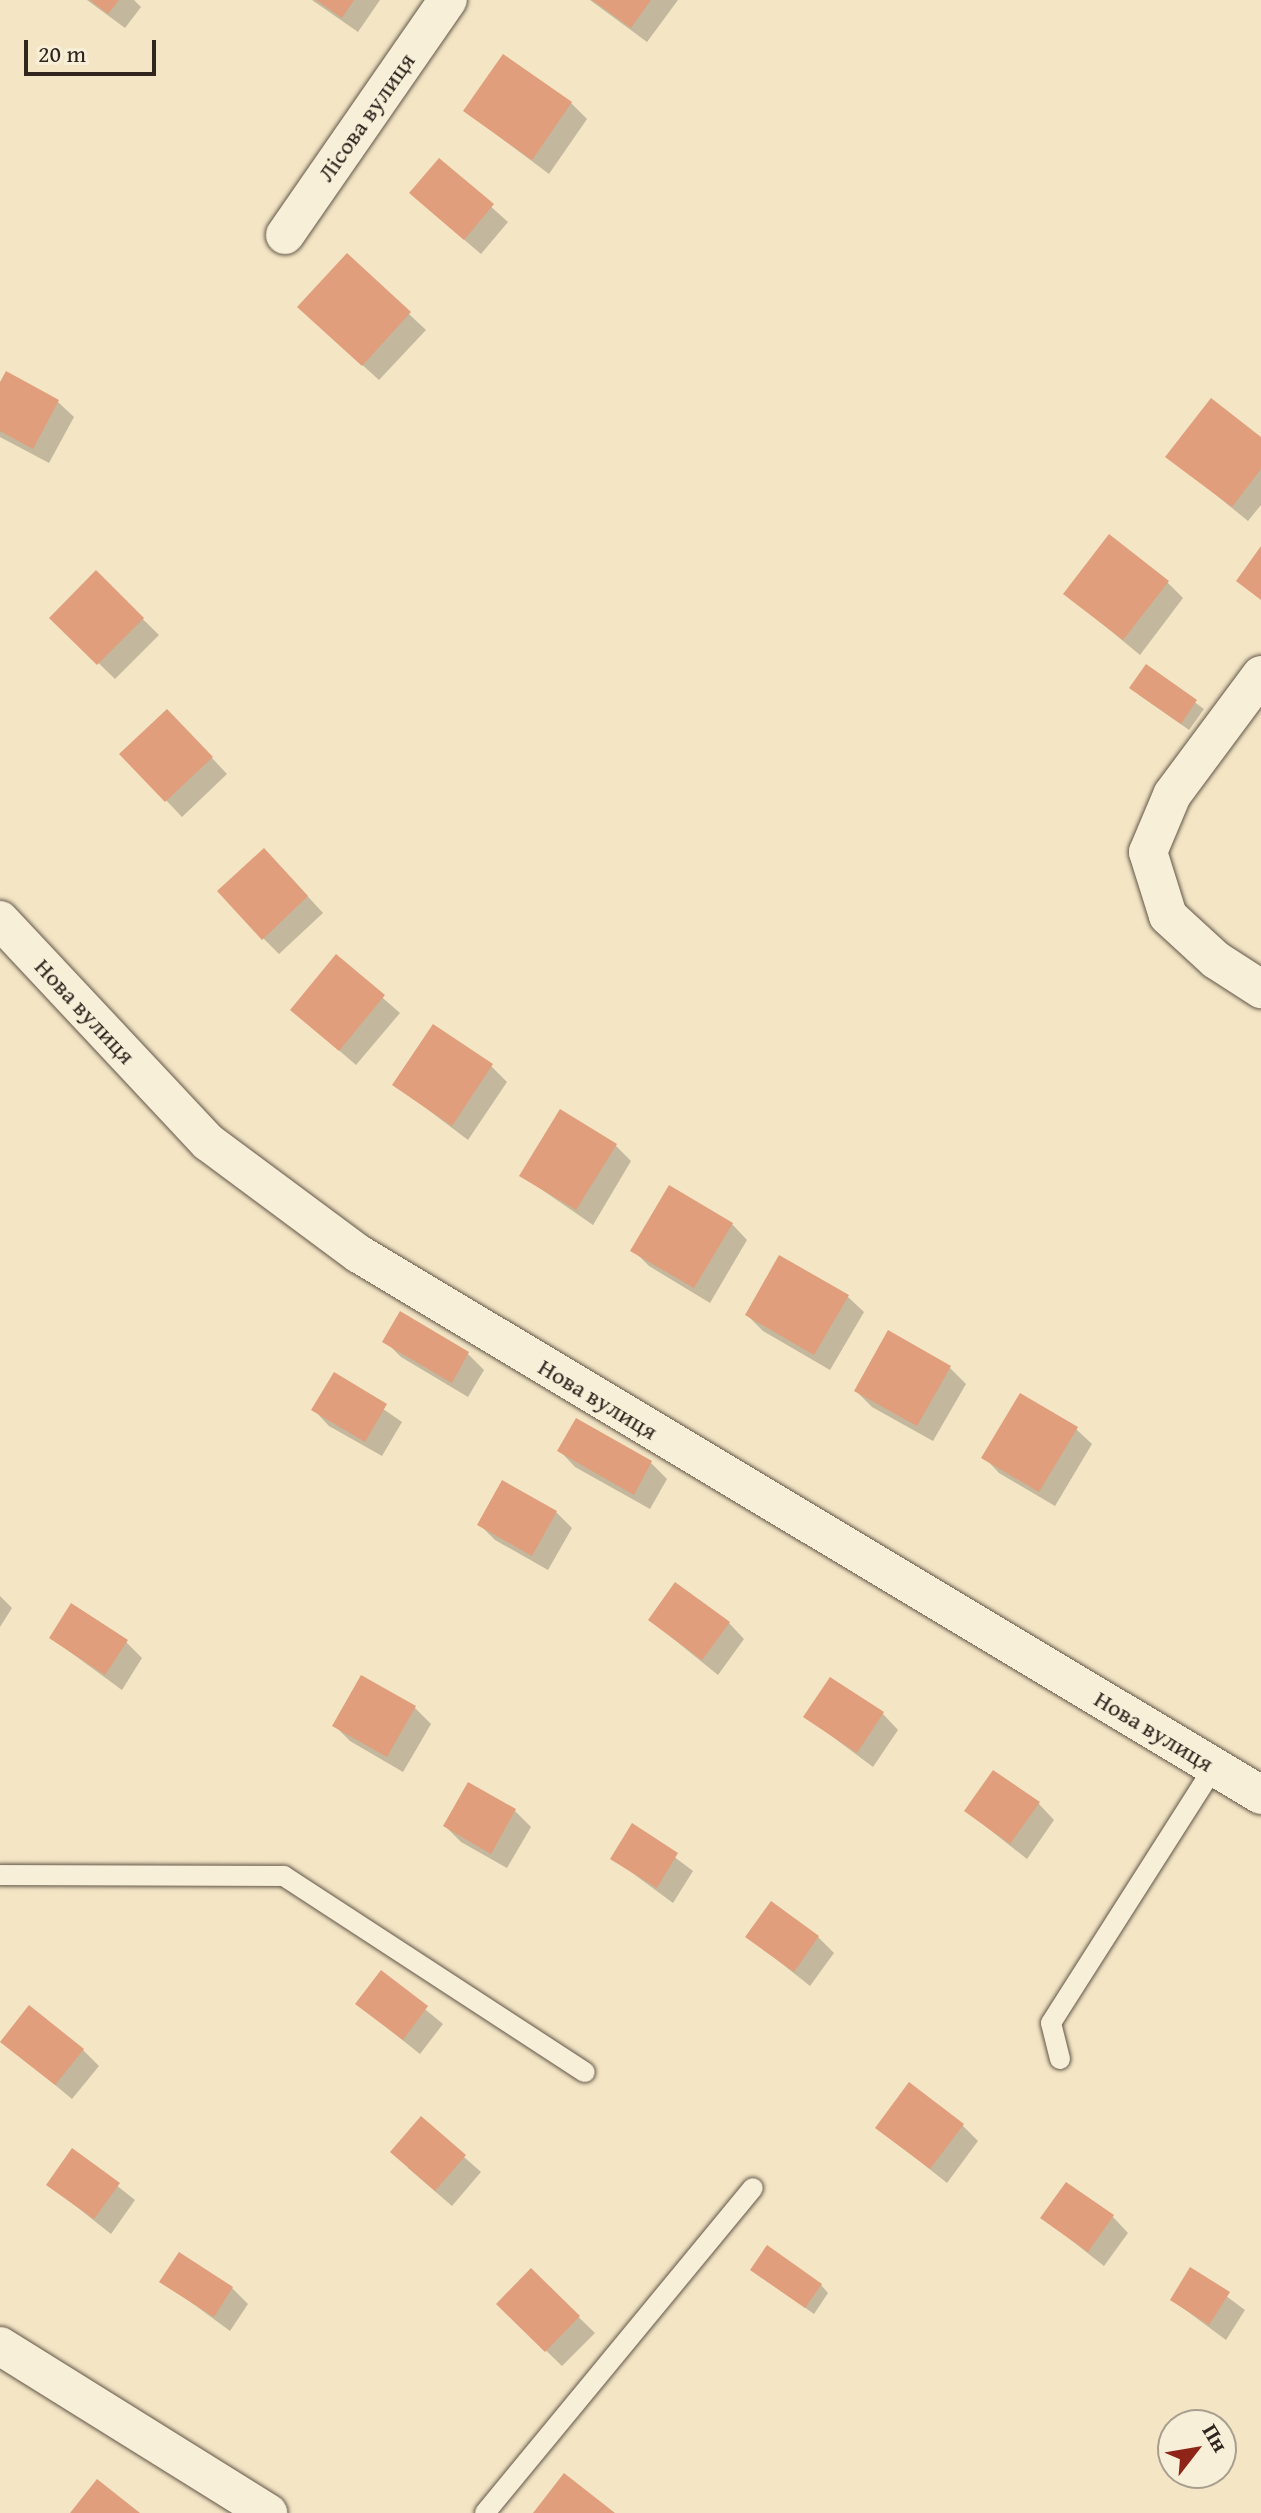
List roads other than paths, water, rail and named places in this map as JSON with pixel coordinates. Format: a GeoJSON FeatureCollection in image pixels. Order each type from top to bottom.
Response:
{"type":"FeatureCollection","features":[{"type":"Feature","properties":{"kind":"street","name":"Лісова вулиця"},"geometry":{"type":"LineString","coordinates":[[285,235],[448,0]]}},
{"type":"Feature","properties":{"kind":"street"},"geometry":{"type":"LineString","coordinates":[[1261,675],[1172,795],[1148,852],[1168,916],[1216,960],[1261,989]]}},
{"type":"Feature","properties":{"kind":"street","name":"Нова вулиця"},"geometry":{"type":"LineString","coordinates":[[0,920],[208,1142],[359,1254],[1261,1795]]}},
{"type":"Feature","properties":{"kind":"street"},"geometry":{"type":"LineString","coordinates":[[2,2350],[268,2513]]}},
{"type":"Feature","properties":{"kind":"lane"},"geometry":{"type":"LineString","coordinates":[[1060,2059],[1051,2023],[1214,1767]]}},
{"type":"Feature","properties":{"kind":"lane"},"geometry":{"type":"LineString","coordinates":[[0,1875],[284,1876],[585,2072]]}},
{"type":"Feature","properties":{"kind":"lane"},"geometry":{"type":"LineString","coordinates":[[485,2513],[753,2188]]}}]}
